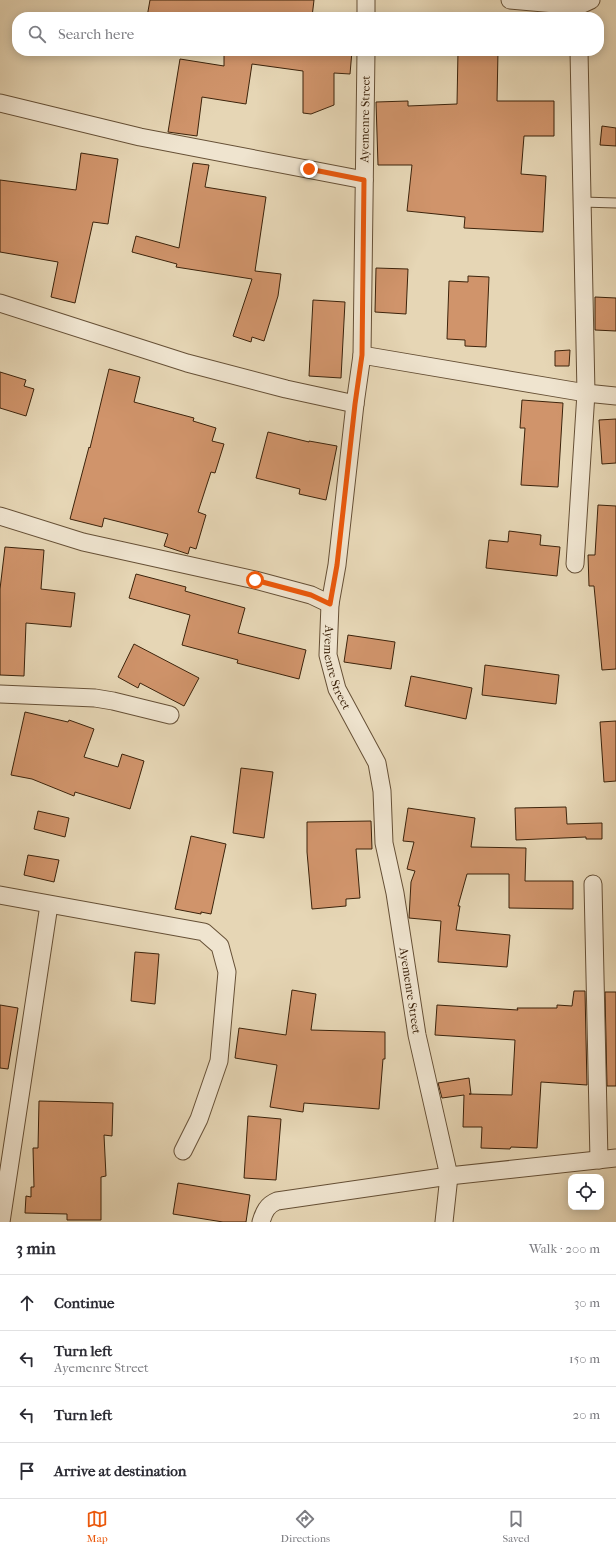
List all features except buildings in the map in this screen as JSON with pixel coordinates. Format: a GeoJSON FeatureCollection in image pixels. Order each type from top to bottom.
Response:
{"type":"FeatureCollection","features":[{"type":"Feature","properties":{"kind":"street"},"geometry":{"type":"LineString","coordinates":[[366,0],[366,12]]}},
{"type":"Feature","properties":{"kind":"street"},"geometry":{"type":"LineString","coordinates":[[510,0],[583,8]]}},
{"type":"Feature","properties":{"kind":"street","name":"Ayemenre Street"},"geometry":{"type":"LineString","coordinates":[[366,56],[362,355],[337,565],[330,604],[328,655],[337,689],[376,763],[382,791],[384,843],[395,893],[417,1035],[449,1176],[444,1222]]}},
{"type":"Feature","properties":{"kind":"street"},"geometry":{"type":"LineString","coordinates":[[575,564],[586,393],[579,56]]}},
{"type":"Feature","properties":{"kind":"street"},"geometry":{"type":"LineString","coordinates":[[0,103],[140,137],[364,180]]}},
{"type":"Feature","properties":{"kind":"street"},"geometry":{"type":"LineString","coordinates":[[0,303],[187,363],[286,389],[355,404]]}},
{"type":"Feature","properties":{"kind":"street"},"geometry":{"type":"LineString","coordinates":[[362,355],[586,393],[616,396]]}},
{"type":"Feature","properties":{"kind":"street"},"geometry":{"type":"LineString","coordinates":[[0,516],[83,542],[255,580],[304,593],[330,604]]}},
{"type":"Feature","properties":{"kind":"street"},"geometry":{"type":"LineString","coordinates":[[0,694],[96,698],[170,715]]}},
{"type":"Feature","properties":{"kind":"street"},"geometry":{"type":"LineString","coordinates":[[593,884],[599,1160]]}},
{"type":"Feature","properties":{"kind":"street"},"geometry":{"type":"LineString","coordinates":[[0,896],[204,932],[220,946],[226,972],[219,1061],[199,1119],[183,1151]]}},
{"type":"Feature","properties":{"kind":"street"},"geometry":{"type":"LineString","coordinates":[[1,1222],[49,905]]}},
{"type":"Feature","properties":{"kind":"street"},"geometry":{"type":"LineString","coordinates":[[261,1222],[263,1214],[270,1204],[277,1201],[449,1176],[616,1158]]}},
{"type":"Feature","properties":{"kind":"lane"},"geometry":{"type":"LineString","coordinates":[[582,202],[616,203]]}},
{"type":"Feature","properties":{"kind":"route"},"geometry":{"type":"LineString","coordinates":[[255,580],[311,595],[330,604],[337,565],[362,355],[364,180],[309,169]]}}]}
